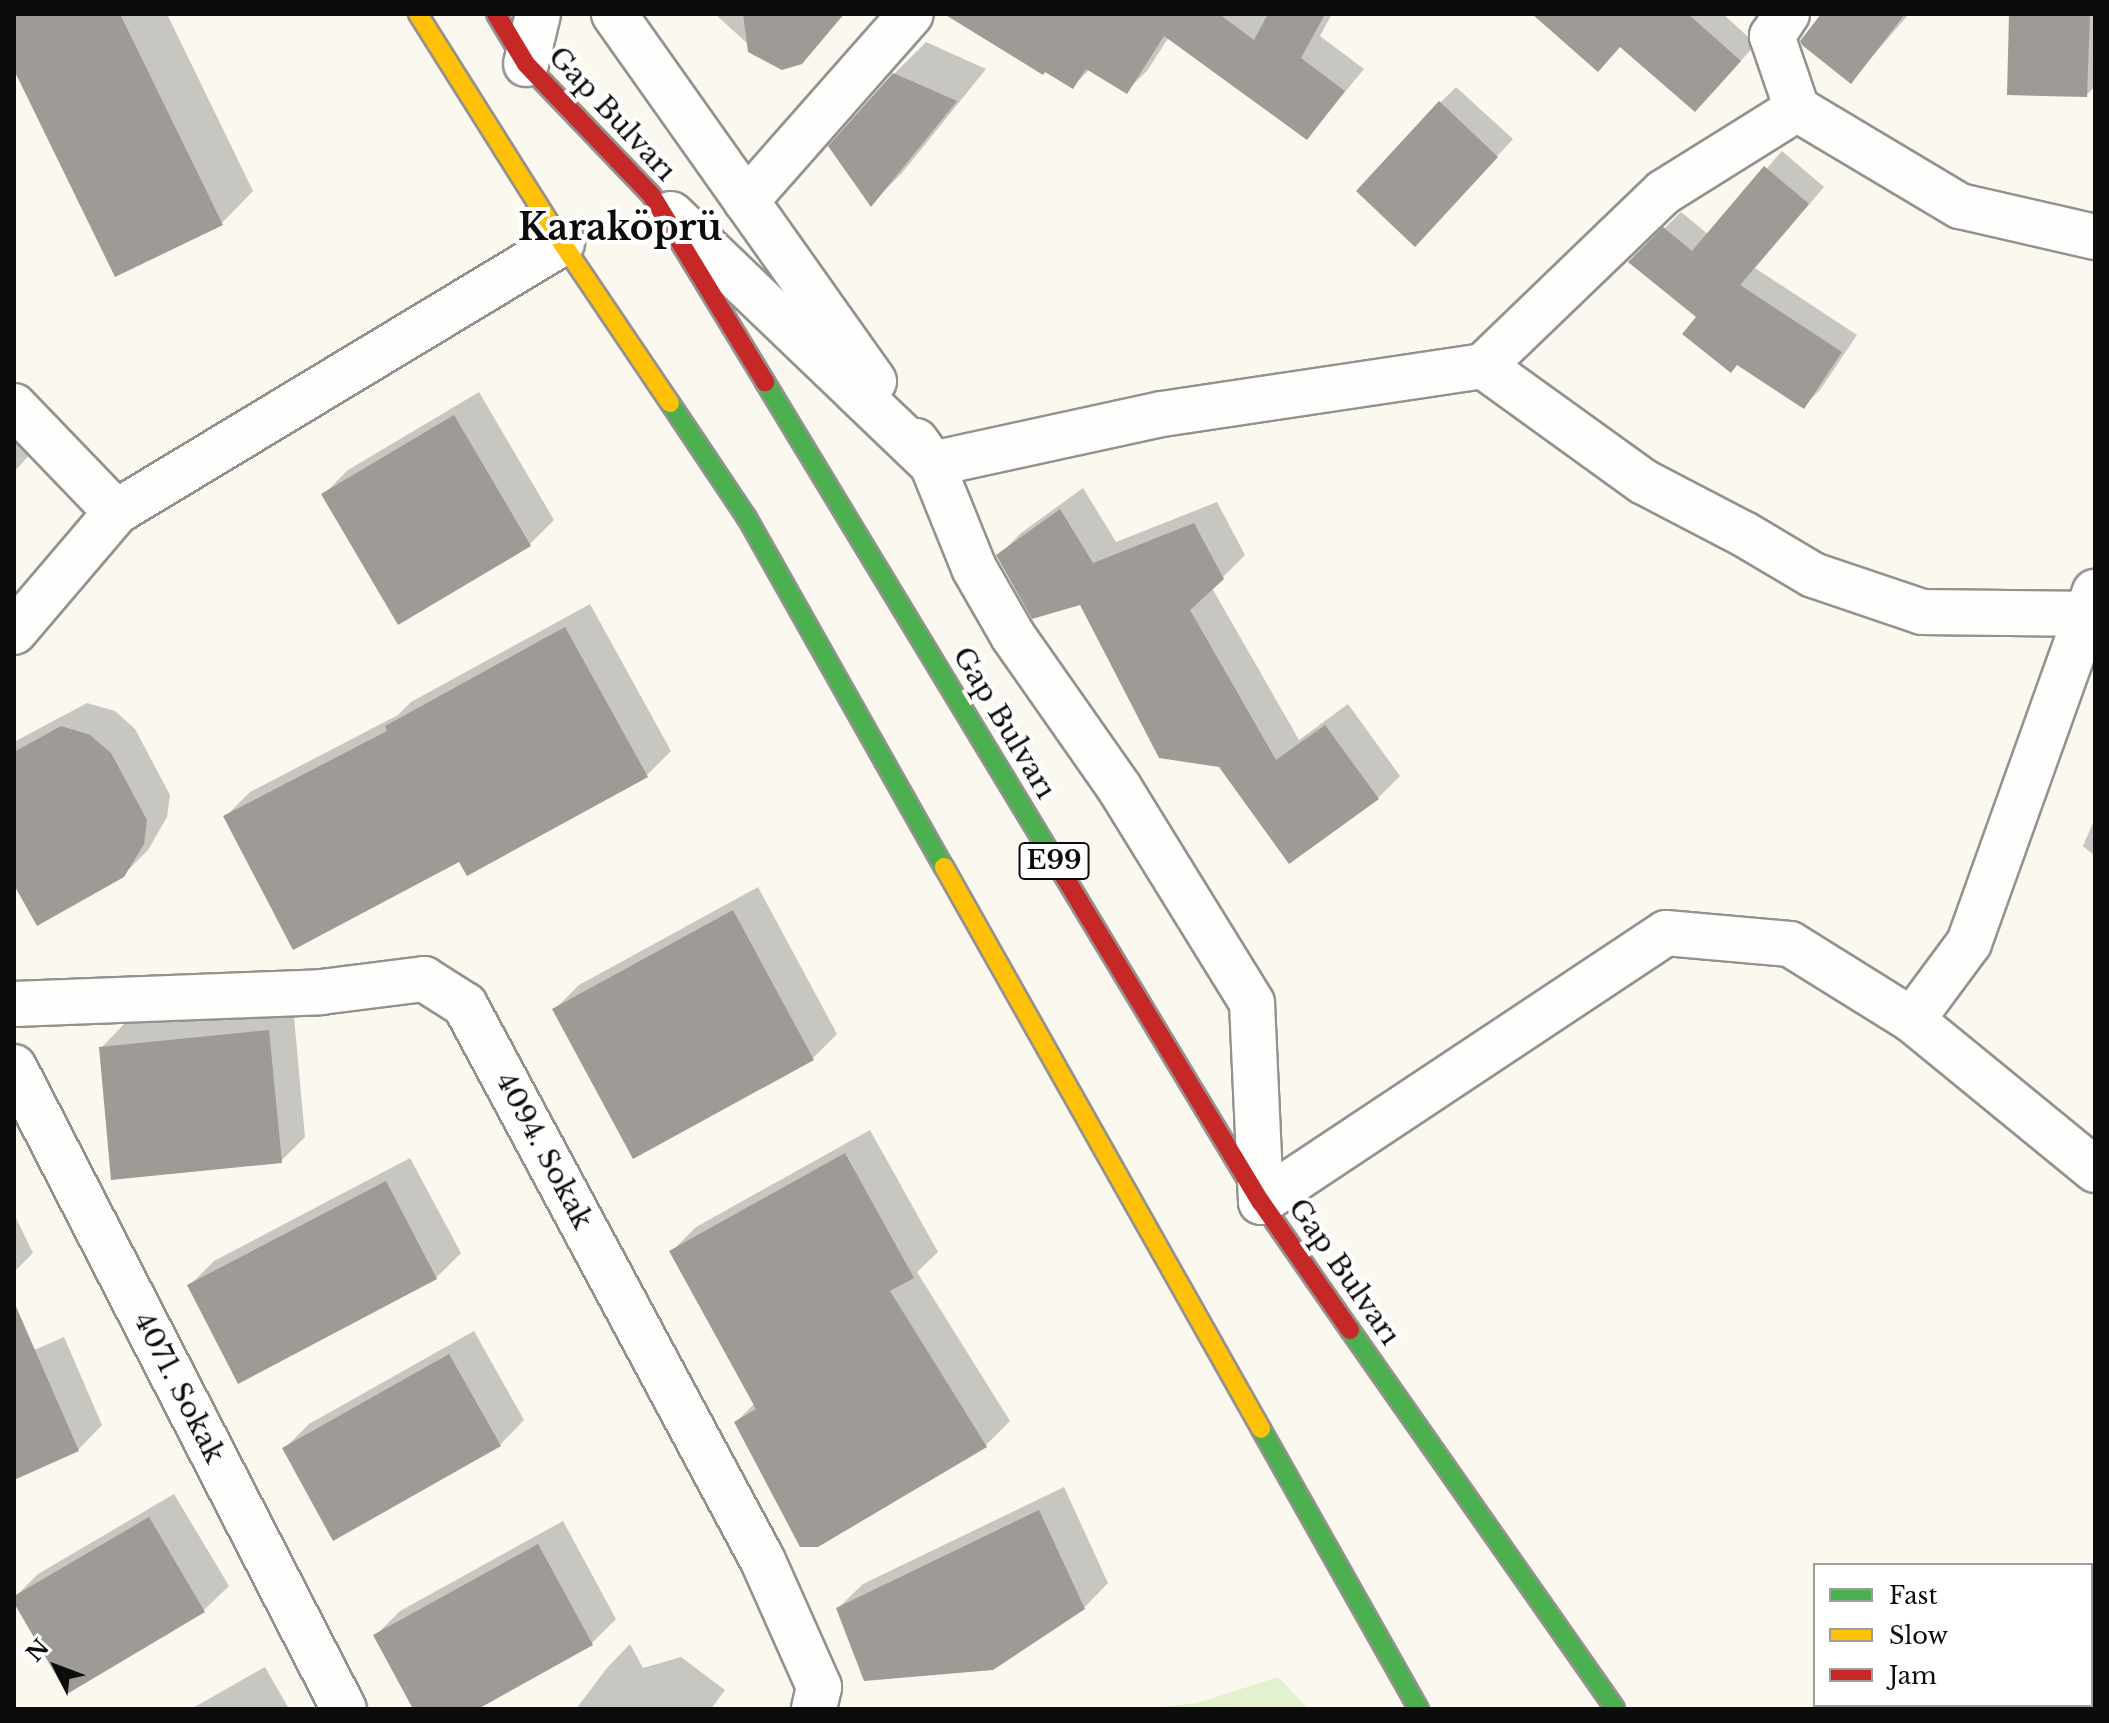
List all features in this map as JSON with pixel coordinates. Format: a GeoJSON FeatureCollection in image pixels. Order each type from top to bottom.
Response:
{"type":"FeatureCollection","features":[{"type":"Feature","properties":{"kind":"highway"},"geometry":{"type":"LineString","coordinates":[[418,14],[562,243],[747,518],[1419,1709]]}},
{"type":"Feature","properties":{"kind":"highway","name":"Gap Bulvarı"},"geometry":{"type":"LineString","coordinates":[[496,14],[526,64],[652,196],[1261,1202],[1615,1709]]}},
{"type":"Feature","properties":{"kind":"street"},"geometry":{"type":"LineString","coordinates":[[526,64],[538,14]]}},
{"type":"Feature","properties":{"kind":"street"},"geometry":{"type":"LineString","coordinates":[[614,14],[932,464],[974,568],[1013,636],[1120,789],[1252,1003],[1261,1202]]}},
{"type":"Feature","properties":{"kind":"street"},"geometry":{"type":"LineString","coordinates":[[746,201],[911,14]]}},
{"type":"Feature","properties":{"kind":"street"},"geometry":{"type":"LineString","coordinates":[[1768,21],[1797,109],[1960,206],[2095,237]]}},
{"type":"Feature","properties":{"kind":"street"},"geometry":{"type":"LineString","coordinates":[[932,464],[1162,414],[1483,366],[1664,192],[1797,109]]}},
{"type":"Feature","properties":{"kind":"street"},"geometry":{"type":"LineString","coordinates":[[652,196],[932,464]]}},
{"type":"Feature","properties":{"kind":"street"},"geometry":{"type":"LineString","coordinates":[[14,632],[116,512],[562,243]]}},
{"type":"Feature","properties":{"kind":"street"},"geometry":{"type":"LineString","coordinates":[[1483,366],[1644,482],[1744,534],[1813,575],[1922,612],[2092,606],[1969,943],[1912,1020]]}},
{"type":"Feature","properties":{"kind":"street"},"geometry":{"type":"LineString","coordinates":[[14,406],[116,512]]}},
{"type":"Feature","properties":{"kind":"street"},"geometry":{"type":"LineString","coordinates":[[1261,1202],[1666,933],[1790,944],[1912,1020],[2095,1170]]}},
{"type":"Feature","properties":{"kind":"street","name":"4094. Sokak"},"geometry":{"type":"LineString","coordinates":[[14,1004],[321,992],[424,979],[465,1005],[763,1561],[819,1687],[814,1709]]}},
{"type":"Feature","properties":{"kind":"street","name":"4071. Sokak"},"geometry":{"type":"LineString","coordinates":[[14,1067],[344,1709]]}},
{"type":"Feature","properties":{"kind":"green space"},"geometry":{"type":"Polygon","coordinates":[[[1278,1677],[1309,1709],[1143,1709],[1197,1703],[1278,1677]]]}},
{"type":"Feature","properties":{"kind":"building"},"geometry":{"type":"Polygon","coordinates":[[[14,14],[120,14],[223,225],[115,277],[14,70],[14,14]]]}},
{"type":"Feature","properties":{"kind":"building"},"geometry":{"type":"Polygon","coordinates":[[[743,14],[844,14],[802,64],[782,70],[748,52],[743,14]]]}},
{"type":"Feature","properties":{"kind":"building"},"geometry":{"type":"Polygon","coordinates":[[[944,14],[1219,14],[1254,40],[1268,14],[1325,14],[1301,58],[1345,91],[1307,140],[1164,36],[1127,94],[1086,69],[1073,89],[1045,72],[1043,75],[944,14]]]}},
{"type":"Feature","properties":{"kind":"building"},"geometry":{"type":"Polygon","coordinates":[[[1532,14],[1688,14],[1741,61],[1695,112],[1620,47],[1598,72],[1532,14]]]}},
{"type":"Feature","properties":{"kind":"building"},"geometry":{"type":"Polygon","coordinates":[[[1821,14],[1905,14],[1851,84],[1800,41],[1821,14]]]}},
{"type":"Feature","properties":{"kind":"building"},"geometry":{"type":"Polygon","coordinates":[[[2009,14],[2090,14],[2087,97],[2007,95],[2009,14]]]}},
{"type":"Feature","properties":{"kind":"building"},"geometry":{"type":"Polygon","coordinates":[[[893,73],[957,101],[871,207],[828,146],[893,73]]]}},
{"type":"Feature","properties":{"kind":"building"},"geometry":{"type":"Polygon","coordinates":[[[1439,101],[1498,157],[1415,247],[1356,191],[1439,101]]]}},
{"type":"Feature","properties":{"kind":"building"},"geometry":{"type":"Polygon","coordinates":[[[1764,166],[1809,204],[1740,285],[1842,352],[1804,409],[1737,365],[1731,373],[1682,334],[1696,317],[1628,262],[1663,227],[1692,251],[1764,166]]]}},
{"type":"Feature","properties":{"kind":"building"},"geometry":{"type":"Polygon","coordinates":[[[454,415],[531,546],[398,625],[321,494],[454,415]]]}},
{"type":"Feature","properties":{"kind":"building"},"geometry":{"type":"Polygon","coordinates":[[[1060,509],[1093,563],[1194,523],[1224,579],[1190,610],[1276,760],[1325,725],[1379,799],[1289,864],[1219,767],[1159,758],[1080,605],[1032,619],[996,555],[1060,509]]]}},
{"type":"Feature","properties":{"kind":"building"},"geometry":{"type":"Polygon","coordinates":[[[565,627],[648,777],[467,876],[459,862],[293,950],[223,816],[387,731],[385,726],[565,627]]]}},
{"type":"Feature","properties":{"kind":"building"},"geometry":{"type":"Polygon","coordinates":[[[61,726],[90,735],[111,753],[147,820],[144,844],[124,877],[37,926],[14,885],[14,752],[61,726]]]}},
{"type":"Feature","properties":{"kind":"building"},"geometry":{"type":"Polygon","coordinates":[[[733,910],[814,1060],[633,1159],[552,1009],[733,910]]]}},
{"type":"Feature","properties":{"kind":"building"},"geometry":{"type":"Polygon","coordinates":[[[269,1030],[282,1163],[111,1180],[99,1047],[269,1030]]]}},
{"type":"Feature","properties":{"kind":"building"},"geometry":{"type":"Polygon","coordinates":[[[845,1153],[914,1278],[890,1291],[987,1447],[818,1547],[800,1547],[734,1422],[756,1409],[669,1251],[845,1153]]]}},
{"type":"Feature","properties":{"kind":"building"},"geometry":{"type":"Polygon","coordinates":[[[386,1181],[437,1279],[238,1384],[187,1285],[386,1181]]]}},
{"type":"Feature","properties":{"kind":"building"},"geometry":{"type":"Polygon","coordinates":[[[14,1302],[79,1451],[14,1480],[14,1302]]]}},
{"type":"Feature","properties":{"kind":"building"},"geometry":{"type":"Polygon","coordinates":[[[449,1354],[501,1446],[333,1541],[282,1448],[449,1354]]]}},
{"type":"Feature","properties":{"kind":"building"},"geometry":{"type":"Polygon","coordinates":[[[1039,1510],[1085,1609],[993,1670],[864,1681],[836,1608],[1039,1510]]]}},
{"type":"Feature","properties":{"kind":"building"},"geometry":{"type":"Polygon","coordinates":[[[149,1517],[205,1612],[67,1694],[14,1603],[14,1596],[149,1517]]]}},
{"type":"Feature","properties":{"kind":"building"},"geometry":{"type":"Polygon","coordinates":[[[538,1544],[593,1645],[478,1709],[413,1709],[373,1635],[538,1544]]]}},
{"type":"Feature","properties":{"kind":"traffic: fast"},"geometry":{"type":"LineString","coordinates":[[765,382],[1064,876]]}},
{"type":"Feature","properties":{"kind":"traffic: fast"},"geometry":{"type":"LineString","coordinates":[[670,403],[747,518],[944,867]]}},
{"type":"Feature","properties":{"kind":"traffic: fast"},"geometry":{"type":"LineString","coordinates":[[1350,1330],[1615,1709]]}},
{"type":"Feature","properties":{"kind":"traffic: fast"},"geometry":{"type":"LineString","coordinates":[[1261,1429],[1419,1709]]}},
{"type":"Feature","properties":{"kind":"traffic: slow"},"geometry":{"type":"LineString","coordinates":[[418,14],[562,243],[670,403]]}},
{"type":"Feature","properties":{"kind":"traffic: slow"},"geometry":{"type":"LineString","coordinates":[[944,867],[1261,1429]]}},
{"type":"Feature","properties":{"kind":"traffic: jam"},"geometry":{"type":"LineString","coordinates":[[496,14],[526,64],[652,196],[765,382]]}},
{"type":"Feature","properties":{"kind":"traffic: jam"},"geometry":{"type":"LineString","coordinates":[[1064,876],[1261,1202],[1350,1330]]}},
{"type":"Feature","properties":{"kind":"district","name":"Karaköprü"},"geometry":{"type":"Point","coordinates":[620,228]}}]}
